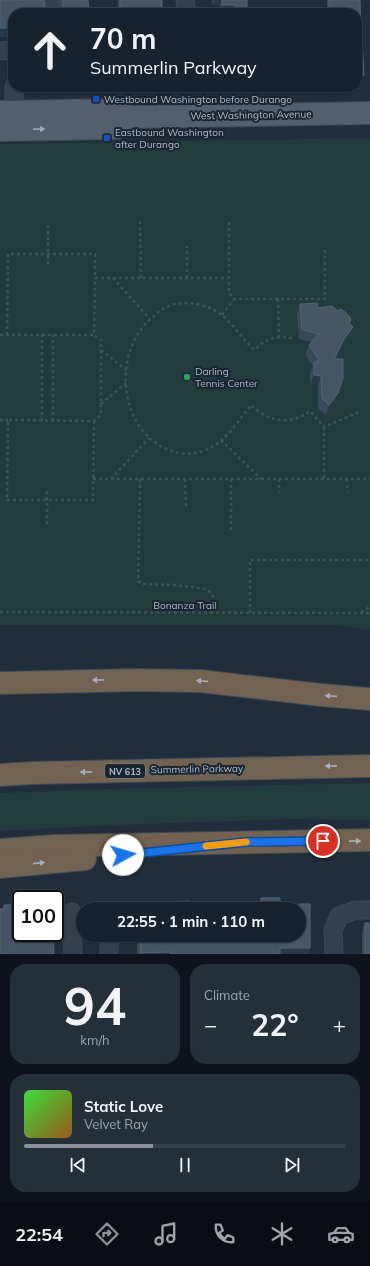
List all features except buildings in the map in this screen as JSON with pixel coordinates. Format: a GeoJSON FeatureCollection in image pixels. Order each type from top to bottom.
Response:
{"type":"FeatureCollection","features":[{"type":"Feature","properties":{"kind":"highway"},"geometry":{"type":"LineString","coordinates":[[0,683],[137,680],[200,681],[370,699]]}},
{"type":"Feature","properties":{"kind":"highway","name":"Summerlin Parkway"},"geometry":{"type":"LineString","coordinates":[[0,775],[32,773],[370,766]]}},
{"type":"Feature","properties":{"kind":"highway"},"geometry":{"type":"LineString","coordinates":[[0,850],[54,846],[370,840]]}},
{"type":"Feature","properties":{"kind":"highway"},"geometry":{"type":"LineString","coordinates":[[0,867],[246,842]]}},
{"type":"Feature","properties":{"kind":"main road","name":"West Washington Avenue"},"geometry":{"type":"LineString","coordinates":[[7,112],[114,110],[131,116],[370,113]]}},
{"type":"Feature","properties":{"kind":"main road"},"geometry":{"type":"LineString","coordinates":[[0,130],[116,128],[131,116]]}},
{"type":"Feature","properties":{"kind":"street"},"geometry":{"type":"LineString","coordinates":[[7,112],[13,92]]}},
{"type":"Feature","properties":{"kind":"street"},"geometry":{"type":"LineString","coordinates":[[334,954],[333,930],[339,916],[356,910],[370,910]]}},
{"type":"Feature","properties":{"kind":"street"},"geometry":{"type":"LineString","coordinates":[[72,912],[73,954]]}},
{"type":"Feature","properties":{"kind":"street"},"geometry":{"type":"LineString","coordinates":[[109,942],[109,954]]}},
{"type":"Feature","properties":{"kind":"path"},"geometry":{"type":"LineString","coordinates":[[140,222],[141,278]]}},
{"type":"Feature","properties":{"kind":"path"},"geometry":{"type":"LineString","coordinates":[[229,222],[229,293],[234,299]]}},
{"type":"Feature","properties":{"kind":"path"},"geometry":{"type":"LineString","coordinates":[[48,225],[48,264]]}},
{"type":"Feature","properties":{"kind":"path"},"geometry":{"type":"LineString","coordinates":[[187,246],[187,278]]}},
{"type":"Feature","properties":{"kind":"path"},"geometry":{"type":"LineString","coordinates":[[234,299],[325,299],[325,250]]}},
{"type":"Feature","properties":{"kind":"path"},"geometry":{"type":"LineString","coordinates":[[8,335],[8,254],[95,254],[94,335]]}},
{"type":"Feature","properties":{"kind":"path"},"geometry":{"type":"LineString","coordinates":[[95,278],[229,278]]}},
{"type":"Feature","properties":{"kind":"path"},"geometry":{"type":"LineString","coordinates":[[113,278],[150,319]]}},
{"type":"Feature","properties":{"kind":"path"},"geometry":{"type":"LineString","coordinates":[[222,315],[234,299]]}},
{"type":"Feature","properties":{"kind":"path"},"geometry":{"type":"LineString","coordinates":[[278,299],[279,336]]}},
{"type":"Feature","properties":{"kind":"path"},"geometry":{"type":"LineString","coordinates":[[292,338],[279,336],[267,339],[254,350],[222,315],[200,304],[191,303],[169,306],[144,325],[132,345],[126,370],[126,383],[130,403],[137,424],[144,434],[166,450],[186,454],[215,446],[251,405],[268,418],[284,420],[304,416],[310,411],[324,427],[324,479]]}},
{"type":"Feature","properties":{"kind":"path"},"geometry":{"type":"LineString","coordinates":[[0,335],[94,335],[101,340],[101,416],[94,421],[0,419]]}},
{"type":"Feature","properties":{"kind":"path"},"geometry":{"type":"LineString","coordinates":[[42,335],[42,421]]}},
{"type":"Feature","properties":{"kind":"path"},"geometry":{"type":"LineString","coordinates":[[53,335],[53,421]]}},
{"type":"Feature","properties":{"kind":"path"},"geometry":{"type":"LineString","coordinates":[[101,350],[126,370]]}},
{"type":"Feature","properties":{"kind":"path"},"geometry":{"type":"LineString","coordinates":[[101,404],[126,383]]}},
{"type":"Feature","properties":{"kind":"path"},"geometry":{"type":"LineString","coordinates":[[324,427],[359,412]]}},
{"type":"Feature","properties":{"kind":"path"},"geometry":{"type":"LineString","coordinates":[[8,420],[8,500],[93,500],[94,421]]}},
{"type":"Feature","properties":{"kind":"path"},"geometry":{"type":"LineString","coordinates":[[111,479],[149,438]]}},
{"type":"Feature","properties":{"kind":"path"},"geometry":{"type":"LineString","coordinates":[[221,440],[261,479]]}},
{"type":"Feature","properties":{"kind":"path"},"geometry":{"type":"LineString","coordinates":[[93,479],[370,479]]}},
{"type":"Feature","properties":{"kind":"path"},"geometry":{"type":"LineString","coordinates":[[140,479],[138,581],[142,584],[207,590],[213,596],[218,613]]}},
{"type":"Feature","properties":{"kind":"path"},"geometry":{"type":"LineString","coordinates":[[185,479],[186,509]]}},
{"type":"Feature","properties":{"kind":"path"},"geometry":{"type":"LineString","coordinates":[[231,479],[231,531]]}},
{"type":"Feature","properties":{"kind":"path"},"geometry":{"type":"LineString","coordinates":[[279,479],[279,492]]}},
{"type":"Feature","properties":{"kind":"path"},"geometry":{"type":"LineString","coordinates":[[347,479],[347,492]]}},
{"type":"Feature","properties":{"kind":"path"},"geometry":{"type":"LineString","coordinates":[[48,491],[48,527]]}},
{"type":"Feature","properties":{"kind":"path"},"geometry":{"type":"LineString","coordinates":[[250,613],[250,560],[370,560]]}},
{"type":"Feature","properties":{"kind":"path"},"geometry":{"type":"LineString","coordinates":[[361,613],[370,608]]}},
{"type":"Feature","properties":{"kind":"path","name":"Bonanza Trail"},"geometry":{"type":"LineString","coordinates":[[0,612],[370,613]]}},
{"type":"Feature","properties":{"kind":"green space"},"geometry":{"type":"Polygon","coordinates":[[[370,138],[370,630],[340,625],[0,625],[0,144],[370,138]]]}},
{"type":"Feature","properties":{"kind":"green space"},"geometry":{"type":"Polygon","coordinates":[[[370,783],[370,820],[291,819],[115,825],[0,831],[0,793],[103,789],[370,783]]]}},
{"type":"Feature","properties":{"kind":"slow traffic"},"geometry":{"type":"LineString","coordinates":[[206,846],[246,842]]}},
{"type":"Feature","properties":{"kind":"place","name":"Westbound Washington before Durango"},"geometry":{"type":"Point","coordinates":[96,99]}},
{"type":"Feature","properties":{"kind":"place","name":"Eastbound Washington after Durango"},"geometry":{"type":"Point","coordinates":[107,138]}},
{"type":"Feature","properties":{"kind":"place","name":"Darling Tennis Center"},"geometry":{"type":"Point","coordinates":[187,377]}},
{"type":"Feature","properties":{"kind":"route"},"geometry":{"type":"LineString","coordinates":[[123,855],[246,842],[323,841]]}}]}
